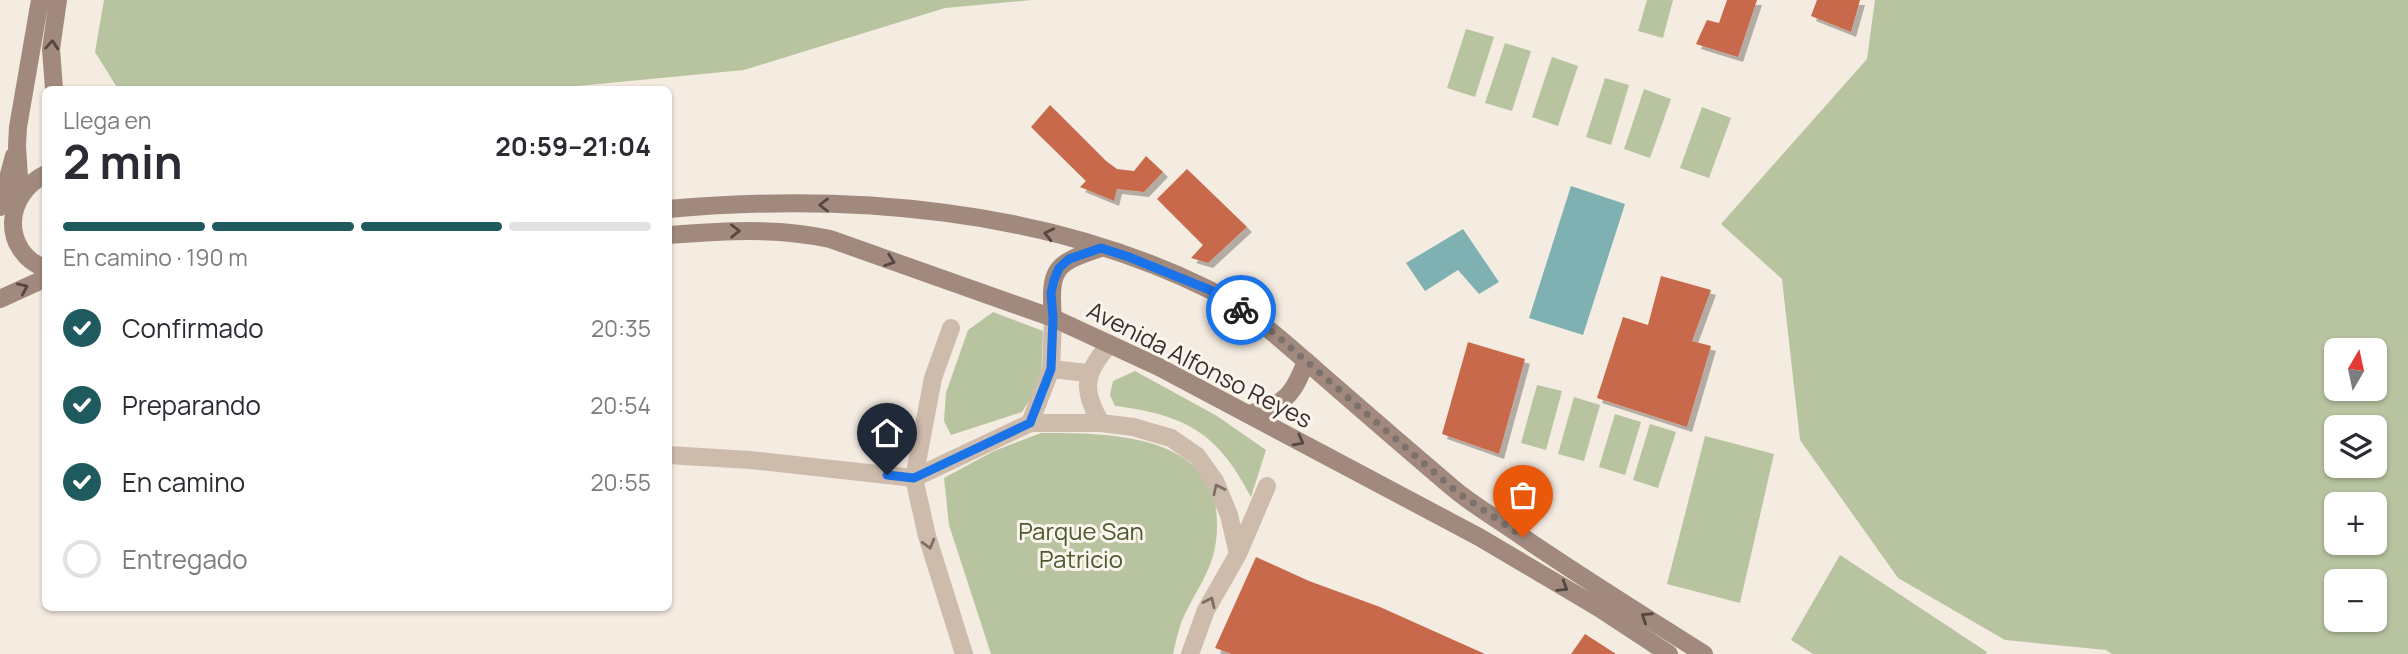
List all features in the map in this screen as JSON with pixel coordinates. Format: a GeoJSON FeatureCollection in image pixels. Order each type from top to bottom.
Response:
{"type":"FeatureCollection","features":[{"type":"Feature","properties":{"kind":"main road"},"geometry":{"type":"LineString","coordinates":[[0,238],[40,0]]}},
{"type":"Feature","properties":{"kind":"main road"},"geometry":{"type":"LineString","coordinates":[[54,86],[51,49],[58,0]]}},
{"type":"Feature","properties":{"kind":"main road"},"geometry":{"type":"LineString","coordinates":[[17,146],[20,194]]}},
{"type":"Feature","properties":{"kind":"main road"},"geometry":{"type":"LineString","coordinates":[[6,212],[33,179],[42,176]]}},
{"type":"Feature","properties":{"kind":"main road","name":"Avenida Alfonso Reyes"},"geometry":{"type":"LineString","coordinates":[[672,209],[726,204],[878,206],[958,214],[1101,248],[1210,290],[1269,329],[1457,492],[1704,654]]}},
{"type":"Feature","properties":{"kind":"main road"},"geometry":{"type":"LineString","coordinates":[[6,212],[19,246],[29,259],[42,267]]}},
{"type":"Feature","properties":{"kind":"main road","name":"Avenida Alfonso Reyes"},"geometry":{"type":"LineString","coordinates":[[672,235],[727,231],[802,233],[830,239],[1053,318],[1158,366],[1479,537],[1599,608],[1669,654]]}},
{"type":"Feature","properties":{"kind":"main road"},"geometry":{"type":"LineString","coordinates":[[1053,318],[1051,293],[1059,268],[1069,259],[1101,248]]}},
{"type":"Feature","properties":{"kind":"main road"},"geometry":{"type":"LineString","coordinates":[[0,299],[42,280]]}},
{"type":"Feature","properties":{"kind":"main road"},"geometry":{"type":"LineString","coordinates":[[1249,414],[1272,408],[1288,397],[1297,385],[1306,361]]}},
{"type":"Feature","properties":{"kind":"street"},"geometry":{"type":"LineString","coordinates":[[1030,423],[1051,369],[1053,318]]}},
{"type":"Feature","properties":{"kind":"street"},"geometry":{"type":"LineString","coordinates":[[951,328],[930,387],[914,478],[927,536],[964,654]]}},
{"type":"Feature","properties":{"kind":"street"},"geometry":{"type":"LineString","coordinates":[[1101,423],[1091,407],[1087,392],[1088,373],[1110,344]]}},
{"type":"Feature","properties":{"kind":"street"},"geometry":{"type":"LineString","coordinates":[[1051,369],[1088,373]]}},
{"type":"Feature","properties":{"kind":"street"},"geometry":{"type":"LineString","coordinates":[[672,455],[750,460],[914,478],[1030,423],[1101,423],[1133,427],[1171,438],[1197,456],[1215,481],[1238,554]]}},
{"type":"Feature","properties":{"kind":"street"},"geometry":{"type":"LineString","coordinates":[[1190,654],[1206,610],[1238,554],[1267,486]]}},
{"type":"Feature","properties":{"kind":"green space"},"geometry":{"type":"Polygon","coordinates":[[[104,0],[1032,0],[945,8],[744,70],[577,86],[116,86],[95,52],[104,0]]]}},
{"type":"Feature","properties":{"kind":"green space"},"geometry":{"type":"Polygon","coordinates":[[[1647,0],[1673,0],[1663,38],[1638,31],[1647,0]]]}},
{"type":"Feature","properties":{"kind":"green space"},"geometry":{"type":"Polygon","coordinates":[[[1875,0],[2408,0],[2408,654],[2112,654],[2106,650],[2005,640],[1898,578],[1800,440],[1782,279],[1721,224],[1867,59],[1875,0]]]}},
{"type":"Feature","properties":{"kind":"green space"},"geometry":{"type":"Polygon","coordinates":[[[1466,29],[1494,37],[1475,97],[1447,88],[1466,29]]]}},
{"type":"Feature","properties":{"kind":"green space"},"geometry":{"type":"Polygon","coordinates":[[[1505,43],[1531,51],[1512,111],[1485,103],[1505,43]]]}},
{"type":"Feature","properties":{"kind":"green space"},"geometry":{"type":"Polygon","coordinates":[[[1552,57],[1578,66],[1558,126],[1532,117],[1552,57]]]}},
{"type":"Feature","properties":{"kind":"green space"},"geometry":{"type":"Polygon","coordinates":[[[1605,78],[1629,85],[1611,145],[1586,137],[1605,78]]]}},
{"type":"Feature","properties":{"kind":"green space"},"geometry":{"type":"Polygon","coordinates":[[[1644,89],[1671,99],[1650,158],[1624,149],[1644,89]]]}},
{"type":"Feature","properties":{"kind":"green space"},"geometry":{"type":"Polygon","coordinates":[[[1702,107],[1731,118],[1709,178],[1680,168],[1702,107]]]}},
{"type":"Feature","properties":{"kind":"green space"},"geometry":{"type":"Polygon","coordinates":[[[993,312],[1043,331],[1041,382],[1022,412],[951,435],[944,421],[946,393],[968,330],[993,312]]]}},
{"type":"Feature","properties":{"kind":"green space"},"geometry":{"type":"Polygon","coordinates":[[[1135,371],[1217,416],[1266,450],[1251,497],[1226,457],[1197,431],[1162,415],[1115,406],[1110,395],[1113,381],[1135,371]]]}},
{"type":"Feature","properties":{"kind":"green space"},"geometry":{"type":"Polygon","coordinates":[[[1537,385],[1562,391],[1546,450],[1521,443],[1537,385]]]}},
{"type":"Feature","properties":{"kind":"green space"},"geometry":{"type":"Polygon","coordinates":[[[1574,397],[1600,405],[1584,461],[1558,454],[1574,397]]]}},
{"type":"Feature","properties":{"kind":"green space"},"geometry":{"type":"Polygon","coordinates":[[[1615,414],[1641,422],[1625,475],[1599,467],[1615,414]]]}},
{"type":"Feature","properties":{"kind":"green space"},"geometry":{"type":"Polygon","coordinates":[[[1650,424],[1676,432],[1658,488],[1633,480],[1650,424]]]}},
{"type":"Feature","properties":{"kind":"green space","name":"Parque San Patricio"},"geometry":{"type":"Polygon","coordinates":[[[1041,433],[1117,436],[1144,441],[1189,462],[1205,480],[1216,509],[1215,549],[1210,565],[1181,623],[1173,654],[991,654],[949,525],[944,478],[994,451],[1041,433]]]}},
{"type":"Feature","properties":{"kind":"green space"},"geometry":{"type":"Polygon","coordinates":[[[1705,436],[1774,454],[1740,603],[1667,584],[1705,436]]]}},
{"type":"Feature","properties":{"kind":"green space"},"geometry":{"type":"Polygon","coordinates":[[[1840,555],[1987,652],[1986,654],[1813,654],[1791,640],[1840,555]]]}},
{"type":"Feature","properties":{"kind":"water"},"geometry":{"type":"Polygon","coordinates":[[[1571,186],[1625,204],[1583,335],[1529,318],[1571,186]]]}},
{"type":"Feature","properties":{"kind":"water"},"geometry":{"type":"Polygon","coordinates":[[[1463,229],[1499,282],[1479,294],[1458,270],[1425,291],[1406,263],[1463,229]]]}},
{"type":"Feature","properties":{"kind":"building"},"geometry":{"type":"Polygon","coordinates":[[[1727,0],[1757,0],[1738,57],[1696,44],[1707,20],[1719,23],[1727,0]]]}},
{"type":"Feature","properties":{"kind":"building"},"geometry":{"type":"Polygon","coordinates":[[[1817,0],[1860,0],[1851,32],[1811,16],[1817,0]]]}},
{"type":"Feature","properties":{"kind":"building"},"geometry":{"type":"Polygon","coordinates":[[[1050,105],[1117,169],[1134,171],[1146,156],[1163,172],[1144,192],[1117,189],[1114,201],[1080,187],[1086,181],[1031,127],[1050,105]]]}},
{"type":"Feature","properties":{"kind":"building"},"geometry":{"type":"Polygon","coordinates":[[[1187,169],[1247,227],[1208,263],[1191,258],[1203,245],[1157,199],[1187,169]]]}},
{"type":"Feature","properties":{"kind":"building"},"geometry":{"type":"Polygon","coordinates":[[[1661,276],[1711,290],[1692,341],[1711,346],[1687,427],[1597,398],[1623,317],[1648,325],[1661,276]]]}},
{"type":"Feature","properties":{"kind":"building"},"geometry":{"type":"Polygon","coordinates":[[[1468,342],[1525,359],[1499,454],[1442,434],[1468,342]]]}},
{"type":"Feature","properties":{"kind":"building"},"geometry":{"type":"Polygon","coordinates":[[[1256,557],[1309,581],[1380,607],[1485,654],[1232,654],[1215,648],[1256,557]]]}},
{"type":"Feature","properties":{"kind":"building"},"geometry":{"type":"Polygon","coordinates":[[[1585,634],[1616,654],[1571,654],[1585,634]]]}},
{"type":"Feature","properties":{"kind":"way so far"},"geometry":{"type":"LineString","coordinates":[[1241,310],[1269,329],[1457,492],[1523,537]]}},
{"type":"Feature","properties":{"kind":"route"},"geometry":{"type":"LineString","coordinates":[[887,475],[914,478],[1030,423],[1051,369],[1051,293],[1054,280],[1059,268],[1069,259],[1101,248],[1210,290],[1241,310]]}}]}
